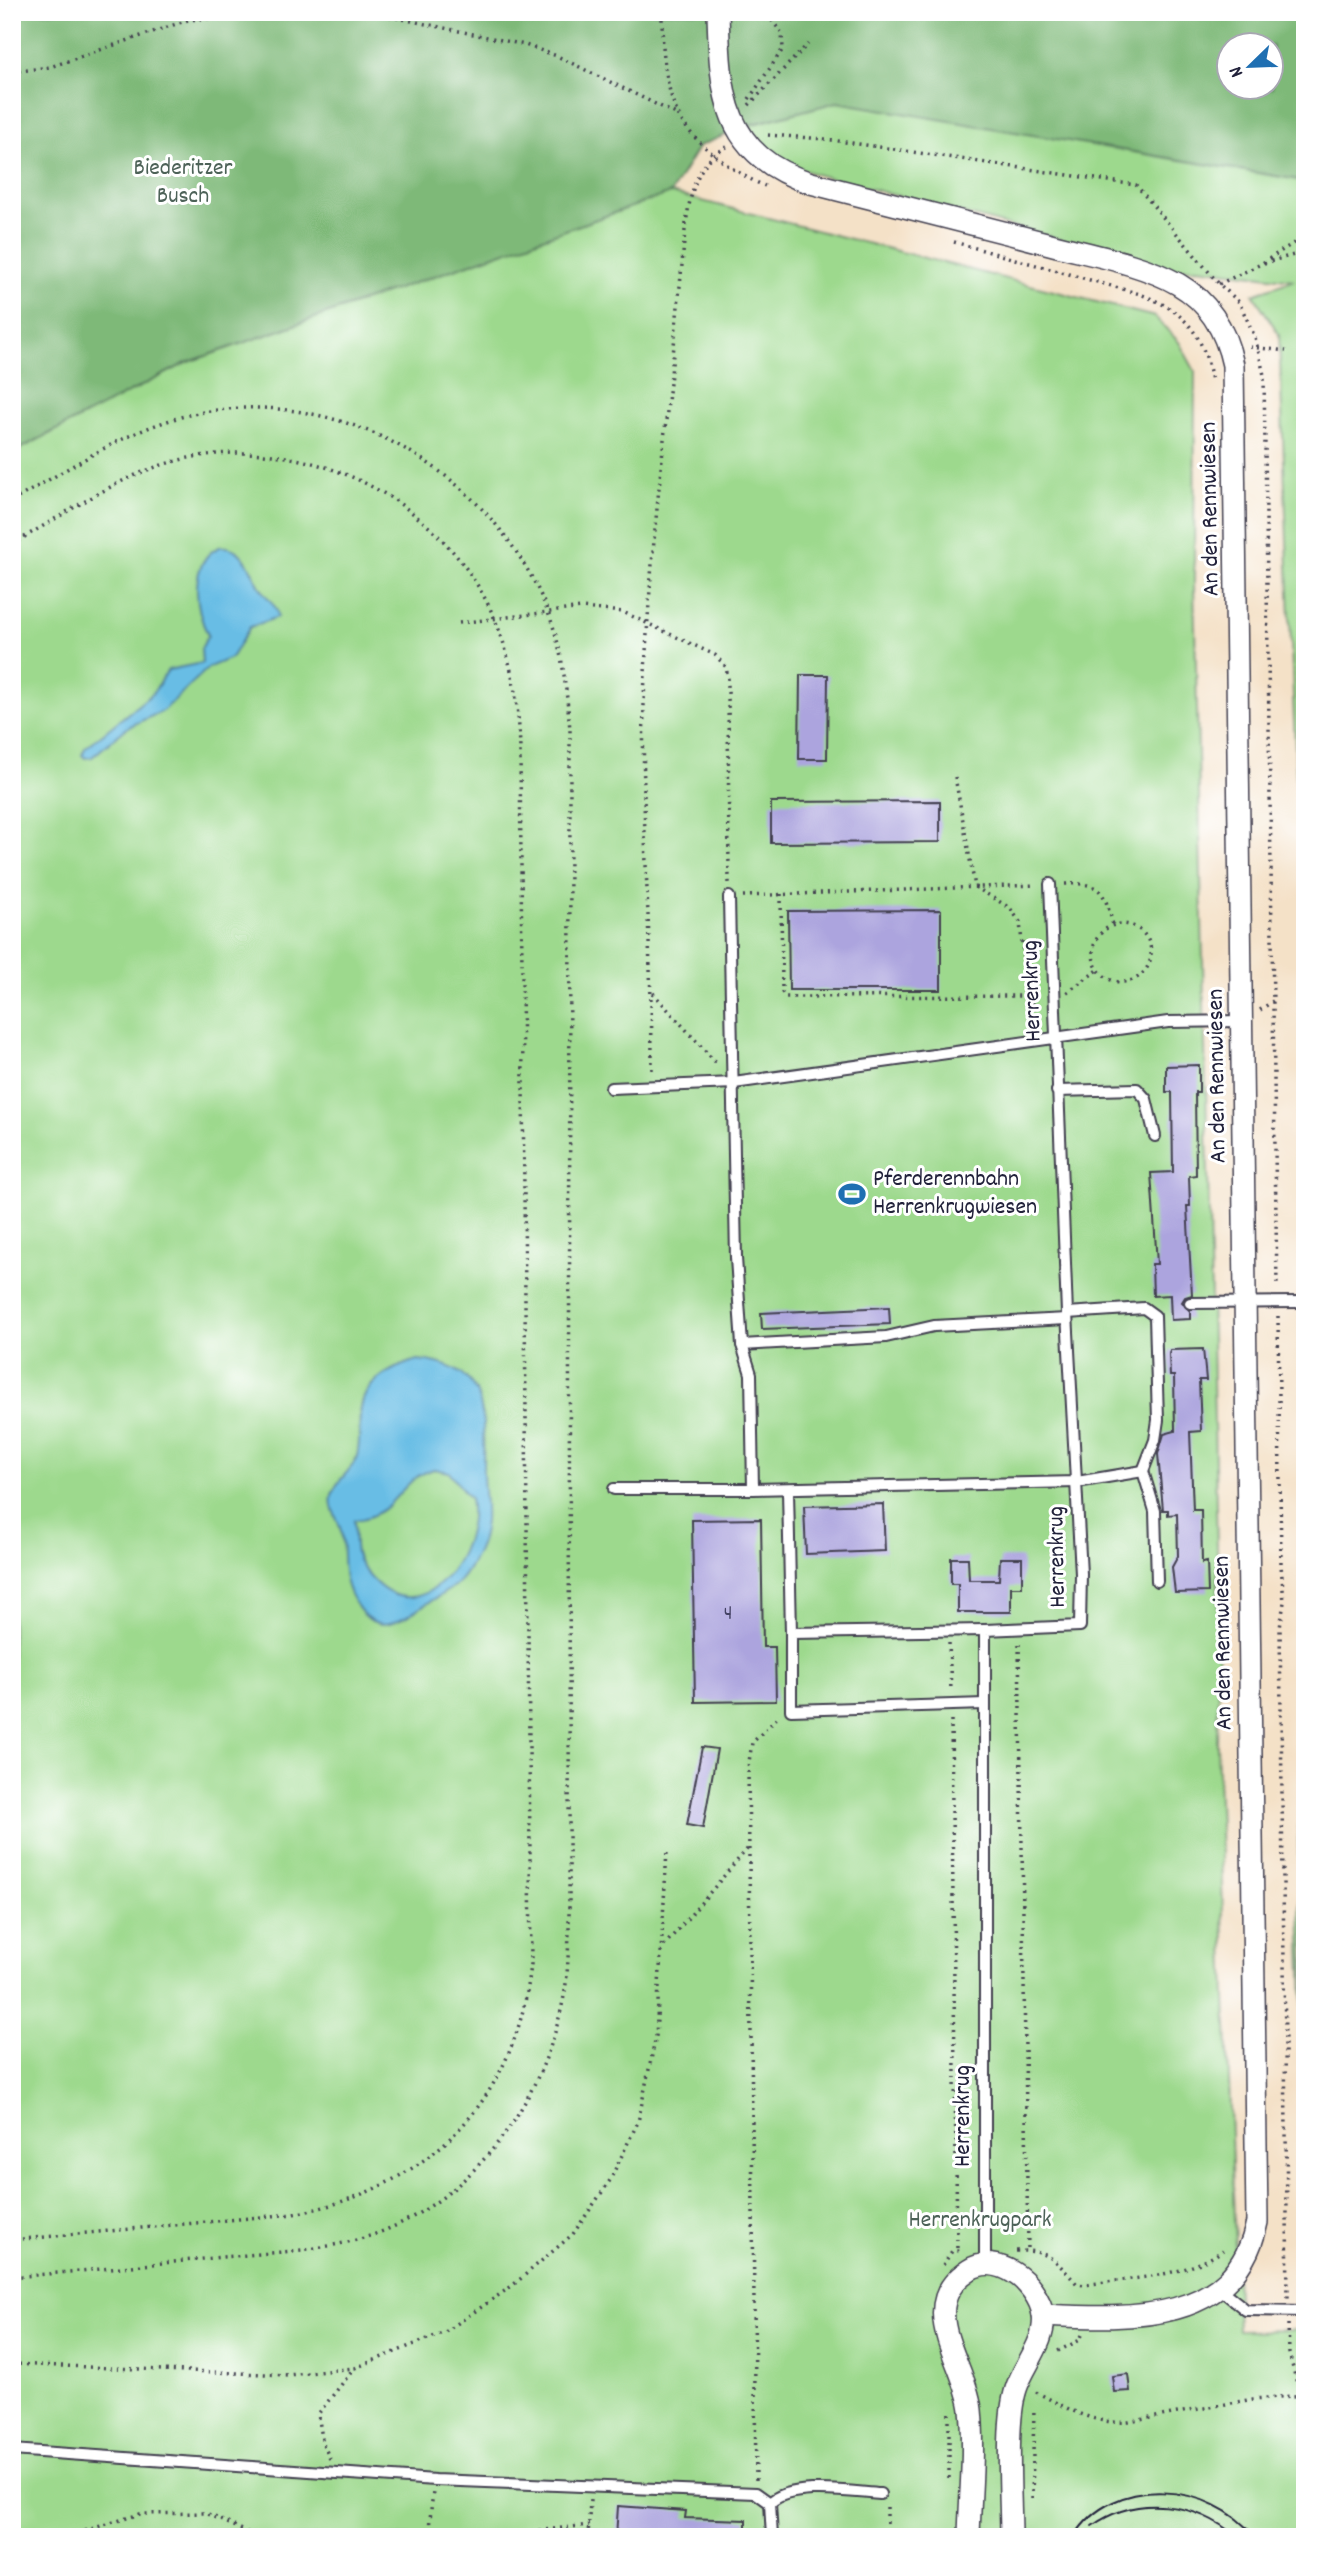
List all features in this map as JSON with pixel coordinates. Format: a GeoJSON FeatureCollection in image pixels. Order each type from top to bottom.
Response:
{"type":"FeatureCollection","features":[{"type":"Feature","properties":{"kind":"street"},"geometry":{"type":"LineString","coordinates":[[718,12],[721,69],[738,130]]}},
{"type":"Feature","properties":{"kind":"street","name":"An den Rennwiesen"},"geometry":{"type":"LineString","coordinates":[[738,130],[763,162],[792,177],[1169,280],[1196,298],[1223,330],[1236,385],[1258,2208],[1255,2230],[1247,2252],[1220,2289],[1196,2303],[1177,2309],[1085,2317],[1043,2315]]}},
{"type":"Feature","properties":{"kind":"street"},"geometry":{"type":"LineString","coordinates":[[969,2537],[970,2406],[947,2340],[944,2304],[951,2287],[961,2276],[971,2268],[985,2264],[1004,2268],[1021,2278],[1035,2296],[1043,2315],[1030,2385],[1011,2411],[1011,2537]]}},
{"type":"Feature","properties":{"kind":"lane","name":"Herrenkrug"},"geometry":{"type":"LineString","coordinates":[[985,2264],[985,1630],[1080,1626],[1082,1574],[1067,1316],[1050,884]]}},
{"type":"Feature","properties":{"kind":"lane"},"geometry":{"type":"LineString","coordinates":[[729,897],[735,1212],[742,1345],[751,1374],[753,1489]]}},
{"type":"Feature","properties":{"kind":"lane"},"geometry":{"type":"LineString","coordinates":[[611,1088],[734,1083],[1055,1035],[1168,1022],[1243,1021]]}},
{"type":"Feature","properties":{"kind":"lane"},"geometry":{"type":"LineString","coordinates":[[1057,1091],[1139,1090],[1146,1100],[1155,1136]]}},
{"type":"Feature","properties":{"kind":"lane"},"geometry":{"type":"LineString","coordinates":[[1190,1303],[1304,1302]]}},
{"type":"Feature","properties":{"kind":"lane"},"geometry":{"type":"LineString","coordinates":[[742,1345],[886,1337],[934,1326],[1144,1308],[1155,1316],[1158,1420],[1156,1440],[1143,1471],[1154,1511],[1157,1581]]}},
{"type":"Feature","properties":{"kind":"lane"},"geometry":{"type":"LineString","coordinates":[[614,1489],[788,1490],[1077,1482],[1143,1471]]}},
{"type":"Feature","properties":{"kind":"lane"},"geometry":{"type":"LineString","coordinates":[[788,1490],[791,1710],[985,1704]]}},
{"type":"Feature","properties":{"kind":"lane"},"geometry":{"type":"LineString","coordinates":[[791,1633],[985,1630]]}},
{"type":"Feature","properties":{"kind":"lane"},"geometry":{"type":"LineString","coordinates":[[1220,2289],[1246,2310],[1305,2311]]}},
{"type":"Feature","properties":{"kind":"lane"},"geometry":{"type":"LineString","coordinates":[[12,2450],[435,2480],[756,2493],[770,2503]]}},
{"type":"Feature","properties":{"kind":"lane"},"geometry":{"type":"LineString","coordinates":[[772,2537],[770,2503],[776,2496],[794,2491],[880,2494]]}},
{"type":"Feature","properties":{"kind":"path"},"geometry":{"type":"LineString","coordinates":[[12,72],[50,67],[188,20],[293,12]]}},
{"type":"Feature","properties":{"kind":"path"},"geometry":{"type":"LineString","coordinates":[[369,12],[536,49],[678,115],[713,154]]}},
{"type":"Feature","properties":{"kind":"path"},"geometry":{"type":"LineString","coordinates":[[662,12],[662,51],[678,115]]}},
{"type":"Feature","properties":{"kind":"path"},"geometry":{"type":"LineString","coordinates":[[738,130],[783,49],[782,33],[765,12]]}},
{"type":"Feature","properties":{"kind":"path"},"geometry":{"type":"LineString","coordinates":[[652,1070],[652,992],[643,821],[648,622],[685,230],[692,186],[713,154],[738,130],[808,44]]}},
{"type":"Feature","properties":{"kind":"path"},"geometry":{"type":"LineString","coordinates":[[738,130],[787,134],[1136,185],[1219,284],[1239,302],[1259,349],[1264,375],[1281,1565],[1284,1599],[1280,1628],[1288,2311],[1289,2353],[1297,2395],[1305,2414]]}},
{"type":"Feature","properties":{"kind":"path"},"geometry":{"type":"LineString","coordinates":[[1196,298],[1259,265],[1305,236]]}},
{"type":"Feature","properties":{"kind":"path"},"geometry":{"type":"LineString","coordinates":[[943,239],[1139,294],[1168,306],[1186,320],[1199,339],[1209,367],[1212,388]]}},
{"type":"Feature","properties":{"kind":"path"},"geometry":{"type":"LineString","coordinates":[[1259,265],[1305,252]]}},
{"type":"Feature","properties":{"kind":"path"},"geometry":{"type":"LineString","coordinates":[[12,501],[136,433],[178,418],[238,408],[330,416],[375,432],[404,448],[460,488],[496,524],[517,553],[548,611],[562,660],[570,729],[569,1933],[566,1983],[553,2039],[517,2115],[477,2168],[434,2204],[382,2231],[359,2239],[303,2249],[12,2277]]}},
{"type":"Feature","properties":{"kind":"path"},"geometry":{"type":"LineString","coordinates":[[12,544],[128,480],[171,462],[216,453],[295,458],[348,475],[387,496],[414,516],[466,569],[493,618],[510,666],[520,742],[531,1964],[524,2016],[508,2059],[474,2114],[435,2151],[368,2192],[323,2208],[293,2214],[12,2241]]}},
{"type":"Feature","properties":{"kind":"path"},"geometry":{"type":"LineString","coordinates":[[459,623],[548,611],[608,609],[648,622],[715,655],[727,673],[729,897],[1085,883],[1098,888],[1107,899],[1113,925]]}},
{"type":"Feature","properties":{"kind":"path"},"geometry":{"type":"LineString","coordinates":[[955,777],[975,887],[1010,908],[1020,922],[1027,996],[1055,1035]]}},
{"type":"Feature","properties":{"kind":"path"},"geometry":{"type":"LineString","coordinates":[[781,894],[782,992],[785,997],[1027,996]]}},
{"type":"Feature","properties":{"kind":"path"},"geometry":{"type":"LineString","coordinates":[[1129,924],[1145,934],[1151,944],[1150,963],[1139,977],[1129,982],[1109,979],[1099,970],[1093,956],[1095,941],[1113,925],[1129,924]]}},
{"type":"Feature","properties":{"kind":"path"},"geometry":{"type":"LineString","coordinates":[[1054,1001],[1099,970]]}},
{"type":"Feature","properties":{"kind":"path"},"geometry":{"type":"LineString","coordinates":[[652,992],[734,1083]]}},
{"type":"Feature","properties":{"kind":"path"},"geometry":{"type":"LineString","coordinates":[[948,1630],[957,2251]]}},
{"type":"Feature","properties":{"kind":"path"},"geometry":{"type":"LineString","coordinates":[[1019,1630],[1028,2251],[1039,2251],[1059,2263],[1077,2284],[1084,2285],[1193,2265],[1214,2257],[1230,2241]]}},
{"type":"Feature","properties":{"kind":"path"},"geometry":{"type":"LineString","coordinates":[[756,2493],[749,1750],[767,1724],[791,1710]]}},
{"type":"Feature","properties":{"kind":"path"},"geometry":{"type":"LineString","coordinates":[[663,1948],[749,1847]]}},
{"type":"Feature","properties":{"kind":"path"},"geometry":{"type":"LineString","coordinates":[[12,2364],[289,2375],[355,2368],[445,2332],[512,2286],[573,2234],[609,2182],[638,2122],[656,2036],[667,1851]]}},
{"type":"Feature","properties":{"kind":"path"},"geometry":{"type":"LineString","coordinates":[[1055,2354],[1062,2347],[1080,2340],[1085,2317],[1084,2285]]}},
{"type":"Feature","properties":{"kind":"path"},"geometry":{"type":"LineString","coordinates":[[337,2473],[323,2444],[318,2414],[355,2368]]}},
{"type":"Feature","properties":{"kind":"path"},"geometry":{"type":"LineString","coordinates":[[1030,2385],[1084,2417],[1110,2423],[1253,2399],[1305,2395]]}},
{"type":"Feature","properties":{"kind":"path"},"geometry":{"type":"LineString","coordinates":[[1030,2385],[1032,2510]]}},
{"type":"Feature","properties":{"kind":"path"},"geometry":{"type":"LineString","coordinates":[[428,2537],[435,2480]]}},
{"type":"Feature","properties":{"kind":"path"},"geometry":{"type":"LineString","coordinates":[[588,2537],[591,2487]]}},
{"type":"Feature","properties":{"kind":"path"},"geometry":{"type":"LineString","coordinates":[[880,2494],[887,2500],[887,2537]]}},
{"type":"Feature","properties":{"kind":"path"},"geometry":{"type":"LineString","coordinates":[[65,2537],[140,2514],[205,2513],[251,2535],[268,2537]]}},
{"type":"Feature","properties":{"kind":"path"},"geometry":{"type":"LineString","coordinates":[[512,2537],[534,2531],[589,2525]]}},
{"type":"Feature","properties":{"kind":"green space","name":"Biederitzer Busch"},"geometry":{"type":"Polygon","coordinates":[[[12,12],[1305,12],[1305,181],[837,102],[749,125],[699,146],[671,193],[186,363],[12,453],[12,12]]]}},
{"type":"Feature","properties":{"kind":"green space"},"geometry":{"type":"Polygon","coordinates":[[[837,101],[1305,181],[1305,850],[1299,851],[1279,334],[1253,294],[1294,280],[1198,268],[1171,269],[815,174],[776,157],[749,125],[837,101]]]}},
{"type":"Feature","properties":{"kind":"green space","name":"Herrenkrugpark"},"geometry":{"type":"Polygon","coordinates":[[[671,193],[1155,317],[1179,342],[1195,371],[1194,583],[1219,1631],[1217,1745],[1238,2331],[1305,2330],[1305,2537],[12,2537],[12,453],[186,363],[671,193]]]}},
{"type":"Feature","properties":{"kind":"green space"},"geometry":{"type":"Polygon","coordinates":[[[1298,1827],[1305,1827],[1304,2045],[1298,1827]]]}},
{"type":"Feature","properties":{"kind":"water"},"geometry":{"type":"Polygon","coordinates":[[[219,547],[236,550],[242,556],[275,607],[278,617],[250,627],[231,658],[209,667],[163,711],[128,727],[92,757],[85,758],[82,755],[85,748],[153,693],[168,670],[202,663],[201,649],[208,635],[200,613],[198,575],[209,554],[219,547]]]}},
{"type":"Feature","properties":{"kind":"water"},"geometry":{"type":"Polygon","coordinates":[[[418,1360],[442,1364],[460,1372],[472,1384],[479,1398],[483,1433],[485,1523],[477,1552],[466,1573],[455,1585],[401,1619],[383,1624],[367,1617],[351,1596],[344,1573],[341,1531],[331,1500],[334,1489],[357,1456],[361,1408],[368,1390],[382,1376],[418,1360]],[[434,1469],[421,1474],[380,1512],[354,1520],[355,1549],[360,1564],[373,1580],[392,1594],[411,1597],[429,1591],[444,1579],[457,1561],[471,1520],[470,1499],[449,1472],[434,1469]]]}},
{"type":"Feature","properties":{"kind":"building"},"geometry":{"type":"Polygon","coordinates":[[[800,675],[828,675],[827,759],[799,759],[800,675]]]}},
{"type":"Feature","properties":{"kind":"building"},"geometry":{"type":"Polygon","coordinates":[[[940,801],[940,842],[771,843],[771,802],[940,801]]]}},
{"type":"Feature","properties":{"kind":"building"},"geometry":{"type":"Polygon","coordinates":[[[941,910],[941,990],[789,990],[788,911],[941,910]]]}},
{"type":"Feature","properties":{"kind":"building"},"geometry":{"type":"Polygon","coordinates":[[[1199,1065],[1199,1092],[1195,1092],[1196,1175],[1189,1176],[1190,1206],[1187,1206],[1192,1295],[1185,1297],[1182,1302],[1190,1311],[1190,1319],[1171,1320],[1170,1295],[1153,1296],[1152,1264],[1157,1264],[1151,1173],[1173,1172],[1172,1092],[1166,1092],[1166,1066],[1199,1065]]]}},
{"type":"Feature","properties":{"kind":"building"},"geometry":{"type":"Polygon","coordinates":[[[889,1307],[890,1324],[762,1329],[761,1313],[889,1307]]]}},
{"type":"Feature","properties":{"kind":"building"},"geometry":{"type":"Polygon","coordinates":[[[1203,1349],[1206,1380],[1199,1380],[1201,1431],[1190,1432],[1193,1510],[1201,1510],[1202,1563],[1207,1562],[1208,1592],[1175,1593],[1172,1567],[1178,1556],[1177,1514],[1168,1515],[1168,1510],[1163,1510],[1158,1454],[1164,1434],[1175,1431],[1174,1376],[1170,1376],[1169,1354],[1170,1350],[1203,1349]]]}},
{"type":"Feature","properties":{"kind":"building"},"geometry":{"type":"Polygon","coordinates":[[[883,1504],[885,1551],[806,1554],[804,1506],[883,1504]]]}},
{"type":"Feature","properties":{"kind":"building"},"geometry":{"type":"Polygon","coordinates":[[[761,1519],[763,1647],[775,1647],[776,1701],[695,1702],[692,1520],[761,1519]]]}},
{"type":"Feature","properties":{"kind":"building"},"geometry":{"type":"Polygon","coordinates":[[[951,1558],[968,1558],[969,1580],[999,1580],[1000,1558],[1022,1558],[1022,1587],[1011,1587],[1011,1612],[958,1612],[958,1584],[951,1584],[951,1558]]]}},
{"type":"Feature","properties":{"kind":"building"},"geometry":{"type":"Polygon","coordinates":[[[702,1747],[717,1749],[703,1828],[687,1825],[702,1747]]]}},
{"type":"Feature","properties":{"kind":"building"},"geometry":{"type":"Polygon","coordinates":[[[1128,2374],[1130,2391],[1114,2392],[1112,2376],[1128,2374]]]}},
{"type":"Feature","properties":{"kind":"building"},"geometry":{"type":"Polygon","coordinates":[[[618,2506],[686,2511],[685,2518],[746,2520],[746,2537],[616,2537],[618,2506]]]}},
{"type":"Feature","properties":{"kind":"tram line"},"geometry":{"type":"LineString","coordinates":[[1074,2537],[1091,2516],[1113,2502],[1137,2494],[1163,2492],[1189,2496],[1214,2505],[1236,2519],[1255,2537]]}},
{"type":"Feature","properties":{"kind":"tram line"},"geometry":{"type":"LineString","coordinates":[[1092,2526],[1128,2509],[1166,2506],[1203,2516],[1237,2537]]}},
{"type":"Feature","properties":{"kind":"place","name":"Pferderennbahn Herrenkrugwiesen"},"geometry":{"type":"Point","coordinates":[852,1194]}}]}
